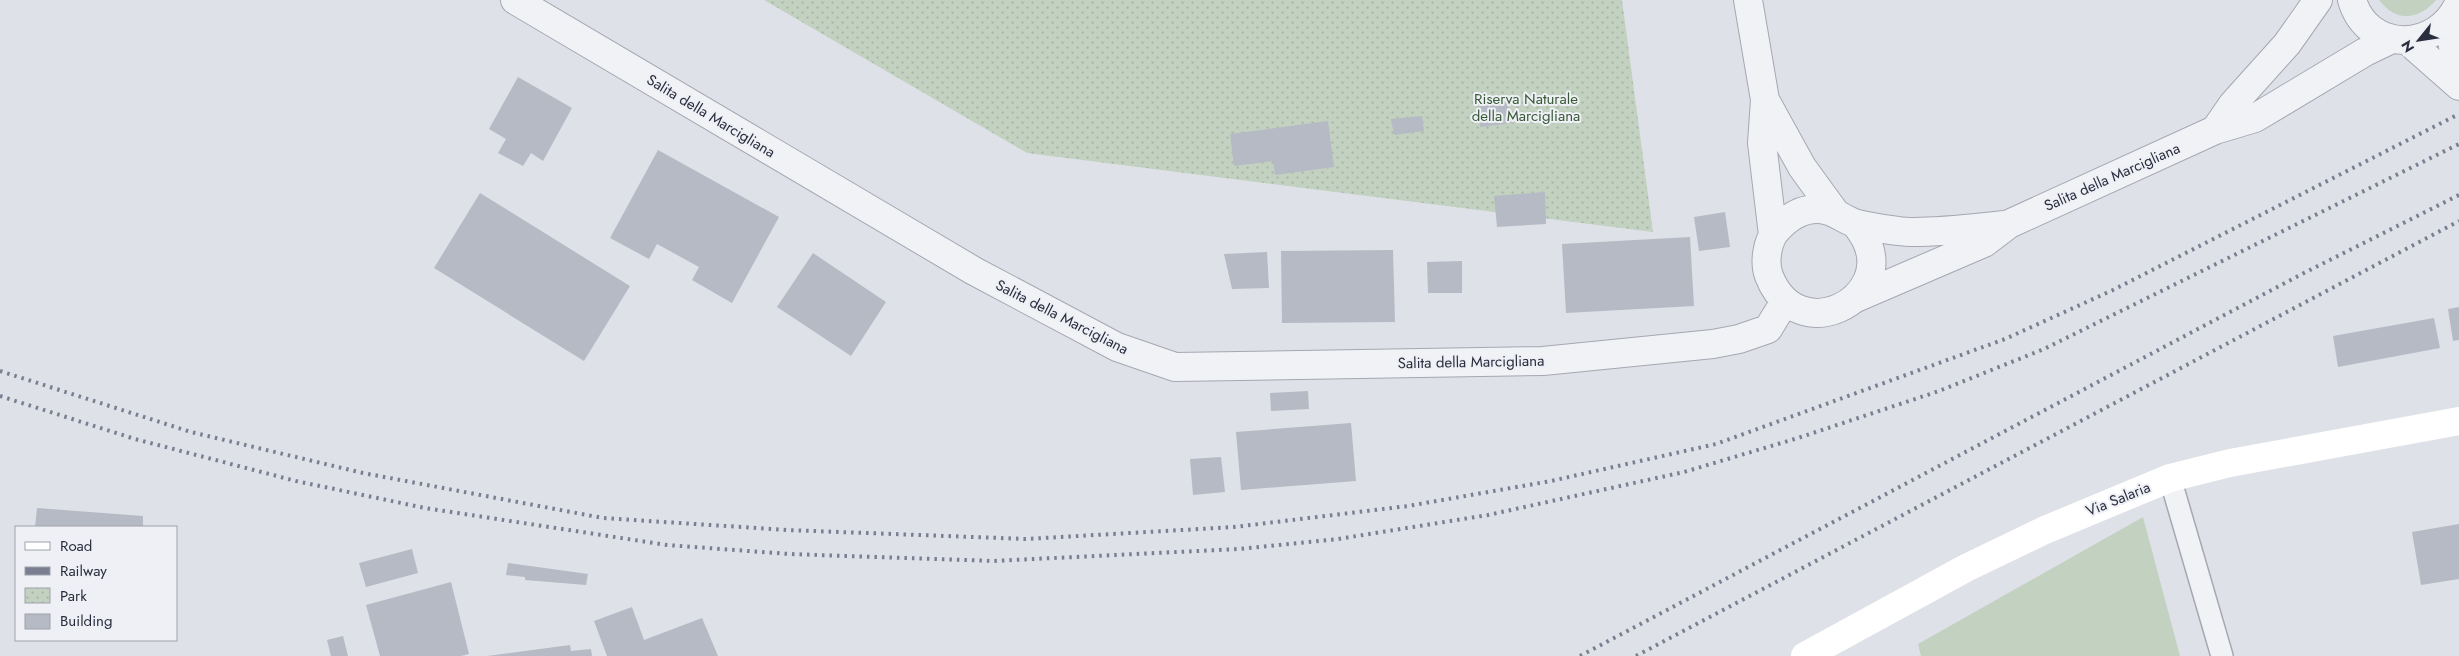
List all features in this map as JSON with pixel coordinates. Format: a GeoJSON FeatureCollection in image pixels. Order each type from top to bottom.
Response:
{"type":"FeatureCollection","features":[{"type":"Feature","properties":{"kind":"street","name":"Salita della Marcigliana"},"geometry":{"type":"LineString","coordinates":[[515,0],[974,271],[1116,347],[1175,368],[1543,361],[1713,344],[1739,339],[1768,329],[1785,302]]}},
{"type":"Feature","properties":{"kind":"street"},"geometry":{"type":"LineString","coordinates":[[1748,0],[1764,100],[1762,143],[1773,235]]}},
{"type":"Feature","properties":{"kind":"street"},"geometry":{"type":"LineString","coordinates":[[2215,130],[2233,104],[2287,44],[2318,0]]}},
{"type":"Feature","properties":{"kind":"street"},"geometry":{"type":"LineString","coordinates":[[2352,0],[2362,20],[2376,32],[2400,40],[2459,86]]}},
{"type":"Feature","properties":{"kind":"street","name":"Salita della Marcigliana"},"geometry":{"type":"LineString","coordinates":[[1856,298],[1984,242],[2009,224],[2215,130],[2255,118],[2365,52],[2400,40],[2424,38],[2438,31],[2456,8]]}},
{"type":"Feature","properties":{"kind":"street"},"geometry":{"type":"LineString","coordinates":[[2456,8],[2459,86]]}},
{"type":"Feature","properties":{"kind":"street"},"geometry":{"type":"LineString","coordinates":[[1764,100],[1802,167],[1867,241],[1871,261],[1867,281],[1856,298],[1840,309],[1822,313],[1802,311],[1785,302],[1774,287],[1767,270],[1767,252],[1773,235],[1785,221],[1799,212],[1816,209],[1845,218]]}},
{"type":"Feature","properties":{"kind":"street","name":"Salita della Marcigliana"},"geometry":{"type":"LineString","coordinates":[[1845,218],[1913,232],[2009,224]]}},
{"type":"Feature","properties":{"kind":"street","name":"Via Salaria"},"geometry":{"type":"LineString","coordinates":[[1805,656],[1966,568],[2097,507],[2170,478],[2230,463],[2459,421]]}},
{"type":"Feature","properties":{"kind":"lane"},"geometry":{"type":"LineString","coordinates":[[2170,478],[2222,656]]}},
{"type":"Feature","properties":{"kind":"green space","name":"Riserva Naturale della Marcigliana"},"geometry":{"type":"Polygon","coordinates":[[[764,0],[1622,0],[1653,232],[1027,153],[764,0]]]}},
{"type":"Feature","properties":{"kind":"green space"},"geometry":{"type":"Polygon","coordinates":[[[2379,0],[2436,0],[2422,12],[2407,16],[2393,12],[2379,0]]]}},
{"type":"Feature","properties":{"kind":"green space"},"geometry":{"type":"Polygon","coordinates":[[[2143,517],[2180,656],[1921,656],[1918,644],[2143,517]]]}},
{"type":"Feature","properties":{"kind":"building"},"geometry":{"type":"Polygon","coordinates":[[[518,77],[572,108],[543,161],[531,153],[523,166],[498,153],[506,139],[489,129],[518,77]]]}},
{"type":"Feature","properties":{"kind":"building"},"geometry":{"type":"Polygon","coordinates":[[[1509,102],[1512,123],[1480,127],[1478,106],[1509,102]]]}},
{"type":"Feature","properties":{"kind":"building"},"geometry":{"type":"Polygon","coordinates":[[[1422,116],[1424,131],[1394,135],[1391,119],[1422,116]]]}},
{"type":"Feature","properties":{"kind":"building"},"geometry":{"type":"Polygon","coordinates":[[[1328,121],[1334,167],[1275,175],[1273,161],[1234,166],[1230,134],[1328,121]]]}},
{"type":"Feature","properties":{"kind":"building"},"geometry":{"type":"Polygon","coordinates":[[[658,150],[779,217],[732,303],[692,280],[699,267],[657,244],[649,259],[610,238],[658,150]]]}},
{"type":"Feature","properties":{"kind":"building"},"geometry":{"type":"Polygon","coordinates":[[[1545,192],[1546,224],[1497,227],[1494,196],[1545,192]]]}},
{"type":"Feature","properties":{"kind":"building"},"geometry":{"type":"Polygon","coordinates":[[[480,193],[630,286],[584,361],[434,268],[480,193]]]}},
{"type":"Feature","properties":{"kind":"building"},"geometry":{"type":"Polygon","coordinates":[[[1725,212],[1730,247],[1699,251],[1694,217],[1725,212]]]}},
{"type":"Feature","properties":{"kind":"building"},"geometry":{"type":"Polygon","coordinates":[[[1690,237],[1694,306],[1566,313],[1562,244],[1690,237]]]}},
{"type":"Feature","properties":{"kind":"building"},"geometry":{"type":"Polygon","coordinates":[[[1393,250],[1395,322],[1282,323],[1281,251],[1393,250]]]}},
{"type":"Feature","properties":{"kind":"building"},"geometry":{"type":"Polygon","coordinates":[[[1267,252],[1269,288],[1232,289],[1224,254],[1267,252]]]}},
{"type":"Feature","properties":{"kind":"building"},"geometry":{"type":"Polygon","coordinates":[[[813,253],[886,302],[851,356],[777,307],[813,253]]]}},
{"type":"Feature","properties":{"kind":"building"},"geometry":{"type":"Polygon","coordinates":[[[1462,261],[1462,293],[1428,293],[1427,262],[1462,261]]]}},
{"type":"Feature","properties":{"kind":"building"},"geometry":{"type":"Polygon","coordinates":[[[2459,307],[2459,340],[2453,341],[2448,309],[2459,307]]]}},
{"type":"Feature","properties":{"kind":"building"},"geometry":{"type":"Polygon","coordinates":[[[2434,318],[2440,348],[2338,367],[2333,336],[2434,318]]]}},
{"type":"Feature","properties":{"kind":"building"},"geometry":{"type":"Polygon","coordinates":[[[1308,391],[1309,409],[1271,411],[1270,393],[1308,391]]]}},
{"type":"Feature","properties":{"kind":"building"},"geometry":{"type":"Polygon","coordinates":[[[1351,423],[1356,481],[1241,490],[1236,432],[1351,423]]]}},
{"type":"Feature","properties":{"kind":"building"},"geometry":{"type":"Polygon","coordinates":[[[1221,457],[1225,492],[1193,495],[1190,459],[1221,457]]]}},
{"type":"Feature","properties":{"kind":"building"},"geometry":{"type":"Polygon","coordinates":[[[37,508],[143,516],[143,526],[35,526],[37,508]]]}},
{"type":"Feature","properties":{"kind":"building"},"geometry":{"type":"Polygon","coordinates":[[[2459,524],[2459,579],[2421,585],[2412,532],[2459,524]]]}},
{"type":"Feature","properties":{"kind":"building"},"geometry":{"type":"Polygon","coordinates":[[[412,549],[418,573],[366,587],[359,563],[412,549]]]}},
{"type":"Feature","properties":{"kind":"building"},"geometry":{"type":"Polygon","coordinates":[[[508,563],[588,574],[586,585],[525,580],[525,577],[506,575],[508,563]]]}},
{"type":"Feature","properties":{"kind":"building"},"geometry":{"type":"Polygon","coordinates":[[[451,582],[469,654],[461,656],[380,656],[366,605],[451,582]]]}},
{"type":"Feature","properties":{"kind":"building"},"geometry":{"type":"Polygon","coordinates":[[[632,607],[644,640],[702,618],[718,656],[607,656],[594,621],[632,607]]]}},
{"type":"Feature","properties":{"kind":"building"},"geometry":{"type":"Polygon","coordinates":[[[343,636],[348,656],[331,656],[327,640],[343,636]]]}},
{"type":"Feature","properties":{"kind":"building"},"geometry":{"type":"Polygon","coordinates":[[[570,645],[571,651],[591,649],[592,656],[487,656],[570,645]]]}},
{"type":"Feature","properties":{"kind":"railway"},"geometry":{"type":"LineString","coordinates":[[0,371],[191,432],[363,473],[603,518],[787,530],[1026,539],[1234,527],[1408,506],[1551,481],[1716,444],[2005,339],[2113,290],[2459,114]]}},
{"type":"Feature","properties":{"kind":"railway"},"geometry":{"type":"LineString","coordinates":[[0,396],[135,439],[296,481],[425,508],[667,545],[789,554],[993,561],[1238,549],[1338,539],[1488,515],[1684,472],[1798,438],[1939,391],[2044,349],[2459,144]]}},
{"type":"Feature","properties":{"kind":"railway"},"geometry":{"type":"LineString","coordinates":[[1580,656],[2300,275],[2459,195]]}},
{"type":"Feature","properties":{"kind":"railway"},"geometry":{"type":"LineString","coordinates":[[1636,656],[2459,221]]}}]}
